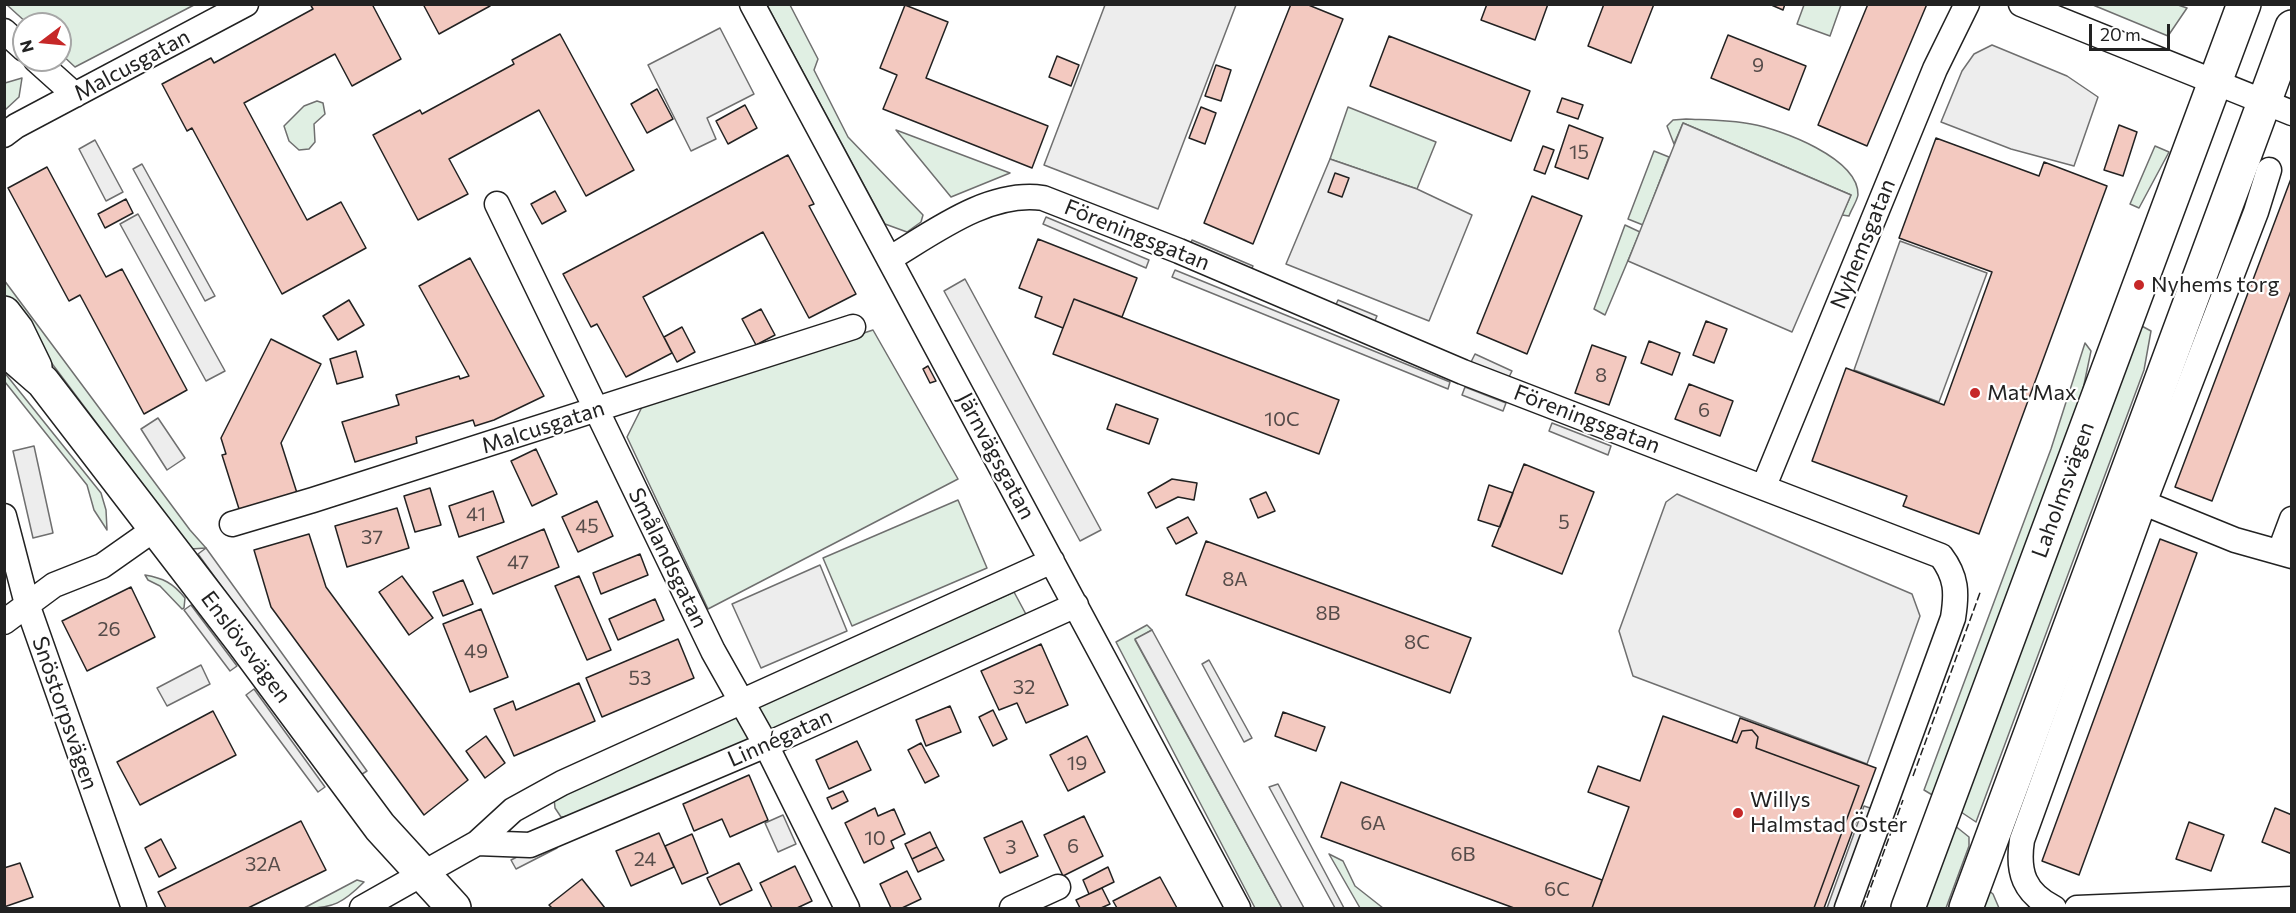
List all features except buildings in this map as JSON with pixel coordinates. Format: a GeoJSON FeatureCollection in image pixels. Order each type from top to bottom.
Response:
{"type":"FeatureCollection","features":[{"type":"Feature","properties":{"kind":"highway","name":"Laholmsvägen"},"geometry":{"type":"LineString","coordinates":[[1908,909],[2244,4]]}},
{"type":"Feature","properties":{"kind":"highway"},"geometry":{"type":"LineString","coordinates":[[1966,909],[2277,107],[2292,27]]}},
{"type":"Feature","properties":{"kind":"highway","name":"Enslövsvägen"},"geometry":{"type":"LineString","coordinates":[[4,313],[16,330],[43,382],[156,528],[380,827],[454,909]]}},
{"type":"Feature","properties":{"kind":"highway","name":"Enslövsvägen"},"geometry":{"type":"LineString","coordinates":[[4,348],[43,382]]}},
{"type":"Feature","properties":{"kind":"street","name":"Malcusgatan"},"geometry":{"type":"LineString","coordinates":[[8,129],[75,96],[246,4]]}},
{"type":"Feature","properties":{"kind":"street","name":"Järnvägsgatan"},"geometry":{"type":"LineString","coordinates":[[752,4],[1238,909]]}},
{"type":"Feature","properties":{"kind":"street","name":"Nyhemsgatan"},"geometry":{"type":"LineString","coordinates":[[1764,486],[1935,69],[1967,4]]}},
{"type":"Feature","properties":{"kind":"street"},"geometry":{"type":"LineString","coordinates":[[2021,4],[2277,107]]}},
{"type":"Feature","properties":{"kind":"street"},"geometry":{"type":"LineString","coordinates":[[49,72],[75,96]]}},
{"type":"Feature","properties":{"kind":"street"},"geometry":{"type":"LineString","coordinates":[[2054,909],[2036,899],[2025,880],[2020,857],[2022,840],[2144,503],[2256,212],[2269,170]]}},
{"type":"Feature","properties":{"kind":"street","name":"Föreningsgatan"},"geometry":{"type":"LineString","coordinates":[[889,259],[969,213],[1014,198],[1028,196],[1043,198],[1179,251],[1463,372],[1941,556],[1951,569],[1956,587],[1953,618],[1846,909]]}},
{"type":"Feature","properties":{"kind":"street","name":"Smålandsgatan"},"geometry":{"type":"LineString","coordinates":[[497,204],[713,651],[766,745],[847,909]]}},
{"type":"Feature","properties":{"kind":"street","name":"Malcusgatan"},"geometry":{"type":"LineString","coordinates":[[232,524],[853,327]]}},
{"type":"Feature","properties":{"kind":"street"},"geometry":{"type":"LineString","coordinates":[[2144,503],[2235,540],[2286,554],[2292,519]]}},
{"type":"Feature","properties":{"kind":"street","name":"Snöstorpsvägen"},"geometry":{"type":"LineString","coordinates":[[4,516],[27,604],[134,909]]}},
{"type":"Feature","properties":{"kind":"street"},"geometry":{"type":"LineString","coordinates":[[4,622],[54,585],[102,566],[156,528]]}},
{"type":"Feature","properties":{"kind":"street"},"geometry":{"type":"LineString","coordinates":[[362,909],[477,843],[513,810],[562,783],[1052,561]]}},
{"type":"Feature","properties":{"kind":"street","name":"Linnégatan"},"geometry":{"type":"LineString","coordinates":[[477,843],[530,845],[766,745],[1076,605]]}},
{"type":"Feature","properties":{"kind":"street"},"geometry":{"type":"LineString","coordinates":[[1012,909],[1058,888]]}},
{"type":"Feature","properties":{"kind":"street"},"geometry":{"type":"LineString","coordinates":[[2077,909],[2292,898]]}},
{"type":"Feature","properties":{"kind":"green space"},"geometry":{"type":"Polygon","coordinates":[[[7,5],[194,5],[75,67],[72,64],[72,12],[15,12],[7,5]]]}},
{"type":"Feature","properties":{"kind":"green space"},"geometry":{"type":"Polygon","coordinates":[[[767,5],[790,5],[818,59],[814,70],[848,137],[923,215],[921,222],[907,232],[885,224],[767,5]]]}},
{"type":"Feature","properties":{"kind":"green space"},"geometry":{"type":"Polygon","coordinates":[[[1804,5],[1841,5],[1830,36],[1797,24],[1804,5]]]}},
{"type":"Feature","properties":{"kind":"green space"},"geometry":{"type":"Polygon","coordinates":[[[2093,5],[2178,5],[2187,8],[2168,36],[2093,5]]]}},
{"type":"Feature","properties":{"kind":"green space"},"geometry":{"type":"Polygon","coordinates":[[[22,78],[19,97],[5,110],[5,83],[22,78]]]}},
{"type":"Feature","properties":{"kind":"green space"},"geometry":{"type":"Polygon","coordinates":[[[317,101],[323,103],[325,114],[314,124],[315,142],[309,149],[299,150],[289,141],[284,126],[304,106],[317,101]]]}},
{"type":"Feature","properties":{"kind":"green space"},"geometry":{"type":"Polygon","coordinates":[[[1348,107],[1436,142],[1417,189],[1330,159],[1348,107]]]}},
{"type":"Feature","properties":{"kind":"green space"},"geometry":{"type":"Polygon","coordinates":[[[1673,120],[1751,124],[1780,132],[1816,148],[1846,169],[1855,182],[1858,195],[1849,216],[1842,215],[1851,195],[1683,123],[1674,144],[1667,126],[1673,120]]]}},
{"type":"Feature","properties":{"kind":"green space"},"geometry":{"type":"Polygon","coordinates":[[[896,130],[1010,173],[951,197],[896,130]]]}},
{"type":"Feature","properties":{"kind":"green space"},"geometry":{"type":"Polygon","coordinates":[[[2155,146],[2169,152],[2139,208],[2130,204],[2155,146]]]}},
{"type":"Feature","properties":{"kind":"green space"},"geometry":{"type":"Polygon","coordinates":[[[1654,151],[1669,157],[1643,225],[1628,219],[1654,151]]]}},
{"type":"Feature","properties":{"kind":"green space"},"geometry":{"type":"Polygon","coordinates":[[[1625,225],[1640,232],[1605,315],[1594,309],[1625,225]]]}},
{"type":"Feature","properties":{"kind":"green space"},"geometry":{"type":"Polygon","coordinates":[[[4,280],[190,530],[206,548],[191,549],[5,301],[4,280]]]}},
{"type":"Feature","properties":{"kind":"green space"},"geometry":{"type":"Polygon","coordinates":[[[2138,324],[2151,331],[2144,370],[1976,822],[1958,810],[2138,324]]]}},
{"type":"Feature","properties":{"kind":"green space"},"geometry":{"type":"Polygon","coordinates":[[[873,330],[958,479],[708,609],[627,437],[643,405],[873,330]]]}},
{"type":"Feature","properties":{"kind":"green space"},"geometry":{"type":"Polygon","coordinates":[[[2085,343],[2091,351],[2082,394],[1934,796],[1924,790],[2051,449],[2085,343]]]}},
{"type":"Feature","properties":{"kind":"green space"},"geometry":{"type":"Polygon","coordinates":[[[4,372],[101,493],[106,510],[107,530],[94,510],[87,485],[5,382],[4,372]]]}},
{"type":"Feature","properties":{"kind":"green space"},"geometry":{"type":"Polygon","coordinates":[[[958,500],[987,568],[852,626],[823,558],[958,500]]]}},
{"type":"Feature","properties":{"kind":"green space"},"geometry":{"type":"Polygon","coordinates":[[[145,575],[162,580],[176,588],[185,598],[184,608],[182,609],[160,586],[148,580],[145,575]]]}},
{"type":"Feature","properties":{"kind":"green space"},"geometry":{"type":"Polygon","coordinates":[[[1014,592],[1028,618],[769,732],[756,706],[1014,592]]]}},
{"type":"Feature","properties":{"kind":"green space"},"geometry":{"type":"Polygon","coordinates":[[[1147,625],[1152,630],[1135,640],[1282,908],[1255,908],[1116,642],[1147,625]]]}},
{"type":"Feature","properties":{"kind":"green space"},"geometry":{"type":"Polygon","coordinates":[[[740,714],[749,731],[748,741],[571,816],[561,817],[555,808],[554,798],[740,714]]]}},
{"type":"Feature","properties":{"kind":"green space"},"geometry":{"type":"Polygon","coordinates":[[[1954,825],[1969,837],[1969,846],[1946,908],[1923,908],[1954,825]]]}},
{"type":"Feature","properties":{"kind":"green space"},"geometry":{"type":"Polygon","coordinates":[[[1329,854],[1343,861],[1355,886],[1383,908],[1360,908],[1329,854]]]}},
{"type":"Feature","properties":{"kind":"green space"},"geometry":{"type":"Polygon","coordinates":[[[357,880],[364,882],[337,903],[323,907],[304,908],[357,880]]]}},
{"type":"Feature","properties":{"kind":"green space"},"geometry":{"type":"Polygon","coordinates":[[[1987,889],[1993,894],[1999,908],[1979,908],[1987,889]]]}},
{"type":"Feature","properties":{"kind":"shaded area"},"geometry":{"type":"Polygon","coordinates":[[[1105,5],[1236,5],[1158,209],[1044,165],[1105,5]]]}},
{"type":"Feature","properties":{"kind":"shaded area"},"geometry":{"type":"Polygon","coordinates":[[[720,28],[754,94],[707,118],[716,139],[691,151],[648,65],[720,28]]]}},
{"type":"Feature","properties":{"kind":"shaded area"},"geometry":{"type":"Polygon","coordinates":[[[1992,45],[2067,76],[2098,97],[2074,166],[2011,149],[1941,122],[1962,71],[1974,54],[1992,45]]]}},
{"type":"Feature","properties":{"kind":"shaded area"},"geometry":{"type":"Polygon","coordinates":[[[1683,123],[1851,195],[1792,332],[1628,261],[1683,123]]]}},
{"type":"Feature","properties":{"kind":"shaded area"},"geometry":{"type":"Polygon","coordinates":[[[95,140],[123,192],[106,201],[79,149],[95,140]]]}},
{"type":"Feature","properties":{"kind":"shaded area"},"geometry":{"type":"Polygon","coordinates":[[[1330,159],[1417,189],[1472,215],[1429,321],[1286,264],[1330,159]]]}},
{"type":"Feature","properties":{"kind":"shaded area"},"geometry":{"type":"Polygon","coordinates":[[[142,164],[215,296],[205,301],[133,169],[142,164]]]}},
{"type":"Feature","properties":{"kind":"shaded area"},"geometry":{"type":"Polygon","coordinates":[[[138,214],[225,371],[206,381],[120,224],[138,214]]]}},
{"type":"Feature","properties":{"kind":"shaded area"},"geometry":{"type":"Polygon","coordinates":[[[1046,217],[1149,260],[1146,268],[1043,224],[1046,217]]]}},
{"type":"Feature","properties":{"kind":"shaded area"},"geometry":{"type":"Polygon","coordinates":[[[1192,240],[1253,266],[1250,273],[1189,248],[1192,240]]]}},
{"type":"Feature","properties":{"kind":"shaded area"},"geometry":{"type":"Polygon","coordinates":[[[1900,241],[1987,273],[1939,402],[1854,370],[1900,241]]]}},
{"type":"Feature","properties":{"kind":"shaded area"},"geometry":{"type":"Polygon","coordinates":[[[1175,270],[1450,382],[1448,389],[1172,277],[1175,270]]]}},
{"type":"Feature","properties":{"kind":"shaded area"},"geometry":{"type":"Polygon","coordinates":[[[965,279],[1101,530],[1080,541],[944,291],[965,279]]]}},
{"type":"Feature","properties":{"kind":"shaded area"},"geometry":{"type":"Polygon","coordinates":[[[1338,300],[1377,316],[1374,323],[1335,307],[1338,300]]]}},
{"type":"Feature","properties":{"kind":"shaded area"},"geometry":{"type":"Polygon","coordinates":[[[1475,354],[1512,371],[1508,379],[1471,362],[1475,354]]]}},
{"type":"Feature","properties":{"kind":"shaded area"},"geometry":{"type":"Polygon","coordinates":[[[1465,387],[1506,403],[1503,411],[1462,395],[1465,387]]]}},
{"type":"Feature","properties":{"kind":"shaded area"},"geometry":{"type":"Polygon","coordinates":[[[158,418],[185,458],[167,470],[141,429],[158,418]]]}},
{"type":"Feature","properties":{"kind":"shaded area"},"geometry":{"type":"Polygon","coordinates":[[[1552,423],[1611,446],[1608,455],[1549,431],[1552,423]]]}},
{"type":"Feature","properties":{"kind":"shaded area"},"geometry":{"type":"Polygon","coordinates":[[[34,446],[53,533],[33,538],[13,451],[34,446]]]}},
{"type":"Feature","properties":{"kind":"shaded area"},"geometry":{"type":"Polygon","coordinates":[[[1677,494],[1912,594],[1920,616],[1867,764],[1633,676],[1619,631],[1666,502],[1677,494]]]}},
{"type":"Feature","properties":{"kind":"shaded area"},"geometry":{"type":"Polygon","coordinates":[[[206,548],[367,771],[359,776],[198,554],[206,548]]]}},
{"type":"Feature","properties":{"kind":"shaded area"},"geometry":{"type":"Polygon","coordinates":[[[820,565],[847,631],[761,668],[732,604],[820,565]]]}},
{"type":"Feature","properties":{"kind":"shaded area"},"geometry":{"type":"Polygon","coordinates":[[[191,605],[237,666],[230,671],[184,610],[191,605]]]}},
{"type":"Feature","properties":{"kind":"shaded area"},"geometry":{"type":"Polygon","coordinates":[[[1152,630],[1304,908],[1282,908],[1135,639],[1152,630]]]}},
{"type":"Feature","properties":{"kind":"shaded area"},"geometry":{"type":"Polygon","coordinates":[[[1209,660],[1252,738],[1244,742],[1202,664],[1209,660]]]}},
{"type":"Feature","properties":{"kind":"shaded area"},"geometry":{"type":"Polygon","coordinates":[[[201,665],[210,684],[167,706],[157,688],[201,665]]]}},
{"type":"Feature","properties":{"kind":"shaded area"},"geometry":{"type":"Polygon","coordinates":[[[254,689],[325,787],[318,792],[246,695],[254,689]]]}},
{"type":"Feature","properties":{"kind":"shaded area"},"geometry":{"type":"Polygon","coordinates":[[[1278,784],[1344,908],[1335,908],[1269,787],[1278,784]]]}},
{"type":"Feature","properties":{"kind":"shaded area"},"geometry":{"type":"Polygon","coordinates":[[[1864,806],[1873,809],[1837,908],[1827,908],[1864,806]]]}},
{"type":"Feature","properties":{"kind":"shaded area"},"geometry":{"type":"Polygon","coordinates":[[[783,815],[796,844],[778,852],[765,823],[783,815]]]}},
{"type":"Feature","properties":{"kind":"shaded area"},"geometry":{"type":"Polygon","coordinates":[[[553,839],[557,848],[516,869],[511,860],[553,839]]]}},
{"type":"Feature","properties":{"kind":"fence"},"geometry":{"type":"LineString","coordinates":[[1913,776],[1981,590]]}},
{"type":"Feature","properties":{"kind":"fence"},"geometry":{"type":"LineString","coordinates":[[1863,908],[1903,800]]}},
{"type":"Feature","properties":{"kind":"place","name":"Nyhems torg"},"geometry":{"type":"Point","coordinates":[2139,285]}},
{"type":"Feature","properties":{"kind":"place","name":"Mat Max"},"geometry":{"type":"Point","coordinates":[1975,393]}},
{"type":"Feature","properties":{"kind":"place","name":"Willys Halmstad Öster"},"geometry":{"type":"Point","coordinates":[1738,813]}}]}
